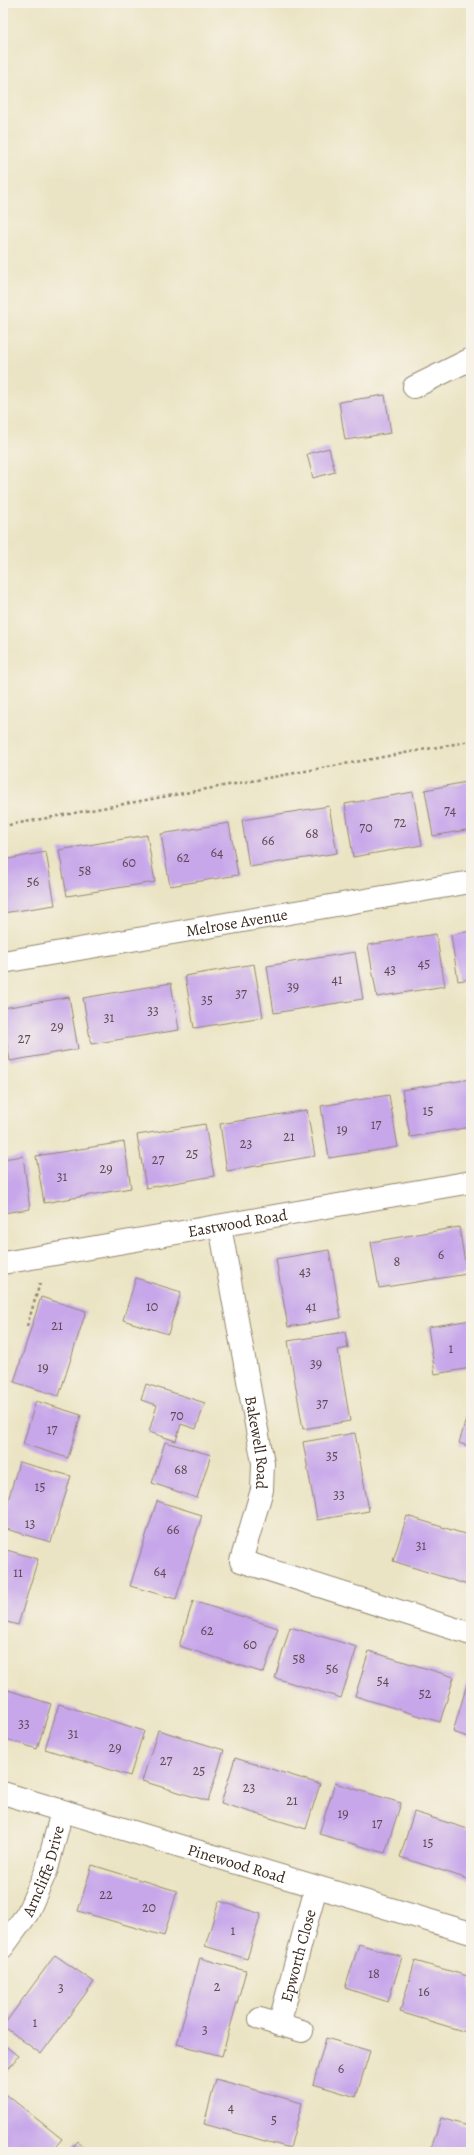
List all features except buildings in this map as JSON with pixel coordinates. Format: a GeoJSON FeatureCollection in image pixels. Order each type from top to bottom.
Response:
{"type":"FeatureCollection","features":[{"type":"Feature","properties":{"kind":"street"},"geometry":{"type":"LineString","coordinates":[[414,387],[471,359]]}},
{"type":"Feature","properties":{"kind":"street","name":"Melrose Avenue"},"geometry":{"type":"LineString","coordinates":[[3,962],[471,882]]}},
{"type":"Feature","properties":{"kind":"street","name":"Eastwood Road"},"geometry":{"type":"LineString","coordinates":[[3,1263],[471,1182]]}},
{"type":"Feature","properties":{"kind":"street","name":"Bakewell Road"},"geometry":{"type":"LineString","coordinates":[[220,1226],[263,1463],[262,1490],[241,1562],[471,1634]]}},
{"type":"Feature","properties":{"kind":"street","name":"Pinewood Road"},"geometry":{"type":"LineString","coordinates":[[3,1793],[471,1933]]}},
{"type":"Feature","properties":{"kind":"street","name":"Arncliffe Drive"},"geometry":{"type":"LineString","coordinates":[[3,1947],[27,1914],[47,1869],[62,1811]]}},
{"type":"Feature","properties":{"kind":"street","name":"Epworth Close"},"geometry":{"type":"LineString","coordinates":[[302,2031],[270,2022],[316,1887]]}},
{"type":"Feature","properties":{"kind":"path"},"geometry":{"type":"LineString","coordinates":[[3,826],[471,741]]}},
{"type":"Feature","properties":{"kind":"path"},"geometry":{"type":"LineString","coordinates":[[27,1326],[41,1280]]}}]}
